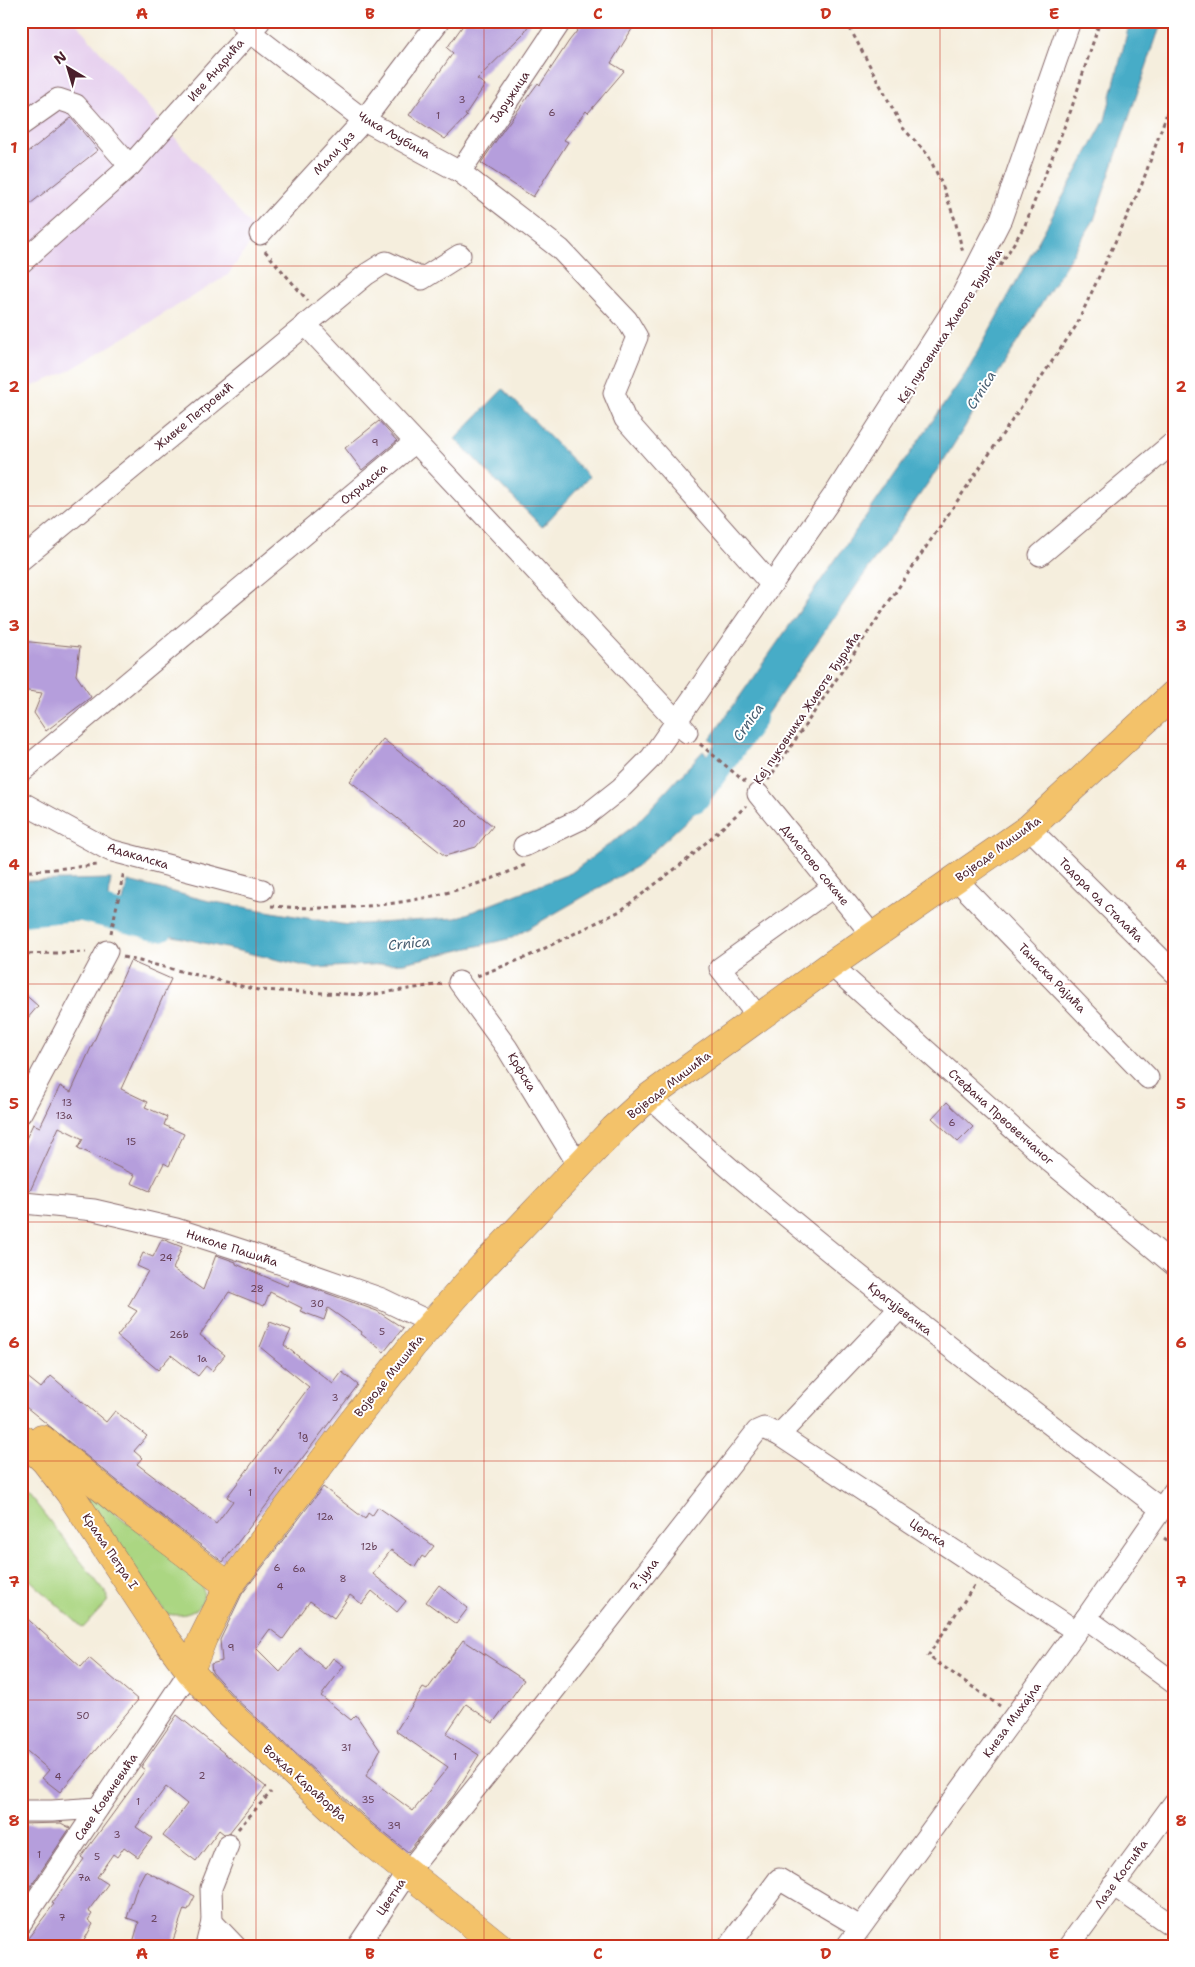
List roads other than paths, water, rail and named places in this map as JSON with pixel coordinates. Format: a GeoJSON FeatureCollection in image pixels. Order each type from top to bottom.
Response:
{"type":"FeatureCollection","features":[{"type":"Feature","properties":{"kind":"main road","name":"Војводе Мишића"},"geometry":{"type":"LineString","coordinates":[[229,1586],[350,1425],[432,1323],[579,1166],[650,1097],[831,964],[1029,828],[1174,694]]}},
{"type":"Feature","properties":{"kind":"main road"},"geometry":{"type":"LineString","coordinates":[[21,1424],[126,1508],[229,1586],[190,1671]]}},
{"type":"Feature","properties":{"kind":"main road","name":"Краља Петра I"},"geometry":{"type":"LineString","coordinates":[[21,1438],[45,1461],[70,1492],[143,1601],[161,1632],[190,1671]]}},
{"type":"Feature","properties":{"kind":"main road"},"geometry":{"type":"LineString","coordinates":[[143,1601],[180,1628],[204,1638]]}},
{"type":"Feature","properties":{"kind":"main road","name":"Вожда Карађорђа"},"geometry":{"type":"LineString","coordinates":[[190,1671],[225,1710],[328,1805],[406,1873],[499,1946]]}},
{"type":"Feature","properties":{"kind":"street","name":"Мали јаз"},"geometry":{"type":"LineString","coordinates":[[260,234],[364,120],[439,21]]}},
{"type":"Feature","properties":{"kind":"street","name":"Јаружица"},"geometry":{"type":"LineString","coordinates":[[460,172],[561,21]]}},
{"type":"Feature","properties":{"kind":"street"},"geometry":{"type":"LineString","coordinates":[[529,854],[583,818],[621,788],[651,758],[686,731],[772,584],[838,489],[962,297],[1001,219],[1070,21]]}},
{"type":"Feature","properties":{"kind":"street","name":"Чика Љубина"},"geometry":{"type":"LineString","coordinates":[[250,25],[364,120],[460,172],[560,248],[627,320],[637,337],[614,393],[625,419],[772,584]]}},
{"type":"Feature","properties":{"kind":"street","name":"Иве Андрића"},"geometry":{"type":"LineString","coordinates":[[21,263],[130,166],[173,120],[250,25]]}},
{"type":"Feature","properties":{"kind":"street"},"geometry":{"type":"LineString","coordinates":[[21,125],[58,99],[76,106],[130,166]]}},
{"type":"Feature","properties":{"kind":"street","name":"Живке Петровић"},"geometry":{"type":"LineString","coordinates":[[21,560],[367,274],[386,262],[422,279],[460,255]]}},
{"type":"Feature","properties":{"kind":"street"},"geometry":{"type":"LineString","coordinates":[[312,318],[415,442],[686,731]]}},
{"type":"Feature","properties":{"kind":"street","name":"Охридска"},"geometry":{"type":"LineString","coordinates":[[21,772],[415,442]]}},
{"type":"Feature","properties":{"kind":"street"},"geometry":{"type":"LineString","coordinates":[[1040,555],[1170,451]]}},
{"type":"Feature","properties":{"kind":"street","name":"Дилетово сокаче"},"geometry":{"type":"LineString","coordinates":[[758,794],[872,936]]}},
{"type":"Feature","properties":{"kind":"street","name":"Адакалска"},"geometry":{"type":"LineString","coordinates":[[21,802],[109,850],[264,898]]}},
{"type":"Feature","properties":{"kind":"street","name":"Тодора од Сталаћа"},"geometry":{"type":"LineString","coordinates":[[1029,828],[1174,972]]}},
{"type":"Feature","properties":{"kind":"street","name":"Танаска Рајића"},"geometry":{"type":"LineString","coordinates":[[956,879],[1148,1078]]}},
{"type":"Feature","properties":{"kind":"street"},"geometry":{"type":"LineString","coordinates":[[759,1018],[720,968],[833,887]]}},
{"type":"Feature","properties":{"kind":"street"},"geometry":{"type":"LineString","coordinates":[[21,1113],[107,951]]}},
{"type":"Feature","properties":{"kind":"street","name":"Стефана Првовенчаног"},"geometry":{"type":"LineString","coordinates":[[831,964],[1048,1160],[1174,1265]]}},
{"type":"Feature","properties":{"kind":"street","name":"Крфска"},"geometry":{"type":"LineString","coordinates":[[460,982],[507,1048],[579,1166]]}},
{"type":"Feature","properties":{"kind":"street","name":"Крагујевачка"},"geometry":{"type":"LineString","coordinates":[[650,1097],[761,1196],[899,1309],[1161,1509]]}},
{"type":"Feature","properties":{"kind":"street","name":"Николе Пашића"},"geometry":{"type":"LineString","coordinates":[[24,1203],[94,1210],[176,1229],[373,1296],[432,1323]]}},
{"type":"Feature","properties":{"kind":"street"},"geometry":{"type":"LineString","coordinates":[[779,1435],[899,1309]]}},
{"type":"Feature","properties":{"kind":"street","name":"7. јула"},"geometry":{"type":"LineString","coordinates":[[406,1873],[533,1716],[757,1431],[764,1428],[779,1435]]}},
{"type":"Feature","properties":{"kind":"street","name":"Церска"},"geometry":{"type":"LineString","coordinates":[[779,1435],[1174,1683]]}},
{"type":"Feature","properties":{"kind":"street","name":"Кнеза Михајла"},"geometry":{"type":"LineString","coordinates":[[848,1946],[1081,1624],[1174,1491]]}},
{"type":"Feature","properties":{"kind":"street","name":"Саве Ковачевића"},"geometry":{"type":"LineString","coordinates":[[21,1923],[190,1671]]}},
{"type":"Feature","properties":{"kind":"street","name":"Лазе Костића"},"geometry":{"type":"LineString","coordinates":[[1069,1946],[1174,1803]]}},
{"type":"Feature","properties":{"kind":"street"},"geometry":{"type":"LineString","coordinates":[[21,1811],[98,1808]]}},
{"type":"Feature","properties":{"kind":"street"},"geometry":{"type":"LineString","coordinates":[[206,1946],[212,1922],[211,1888],[228,1845]]}},
{"type":"Feature","properties":{"kind":"street","name":"Цветна"},"geometry":{"type":"LineString","coordinates":[[358,1946],[406,1873]]}},
{"type":"Feature","properties":{"kind":"street"},"geometry":{"type":"LineString","coordinates":[[729,1946],[779,1879],[860,1927]]}},
{"type":"Feature","properties":{"kind":"street"},"geometry":{"type":"LineString","coordinates":[[1113,1885],[1174,1927]]}},
{"type":"Feature","properties":{"kind":"street"},"geometry":{"type":"LineString","coordinates":[[212,1922],[235,1946]]}},
{"type":"Feature","properties":{"kind":"water"},"geometry":{"type":"Polygon","coordinates":[[[1130,21],[1162,21],[1094,220],[944,460],[737,757],[710,739],[966,373],[1105,120],[1130,21]]]}},
{"type":"Feature","properties":{"kind":"water"},"geometry":{"type":"Polygon","coordinates":[[[503,389],[589,477],[542,527],[455,439],[503,389]]]}},
{"type":"Feature","properties":{"kind":"water"},"geometry":{"type":"Polygon","coordinates":[[[703,751],[726,774],[688,819],[637,866],[512,938],[404,963],[314,968],[173,936],[118,921],[128,881],[209,901],[347,925],[456,918],[571,873],[635,825],[703,751]]]}},
{"type":"Feature","properties":{"kind":"water"},"geometry":{"type":"Polygon","coordinates":[[[111,879],[104,920],[21,923],[21,881],[111,879]]]}},
{"type":"Feature","properties":{"kind":"waterway","name":"Crnica"},"geometry":{"type":"LineString","coordinates":[[694,798],[752,717]]}},
{"type":"Feature","properties":{"kind":"waterway","name":"Crnica"},"geometry":{"type":"LineString","coordinates":[[21,911],[78,906],[160,926]]}}]}
